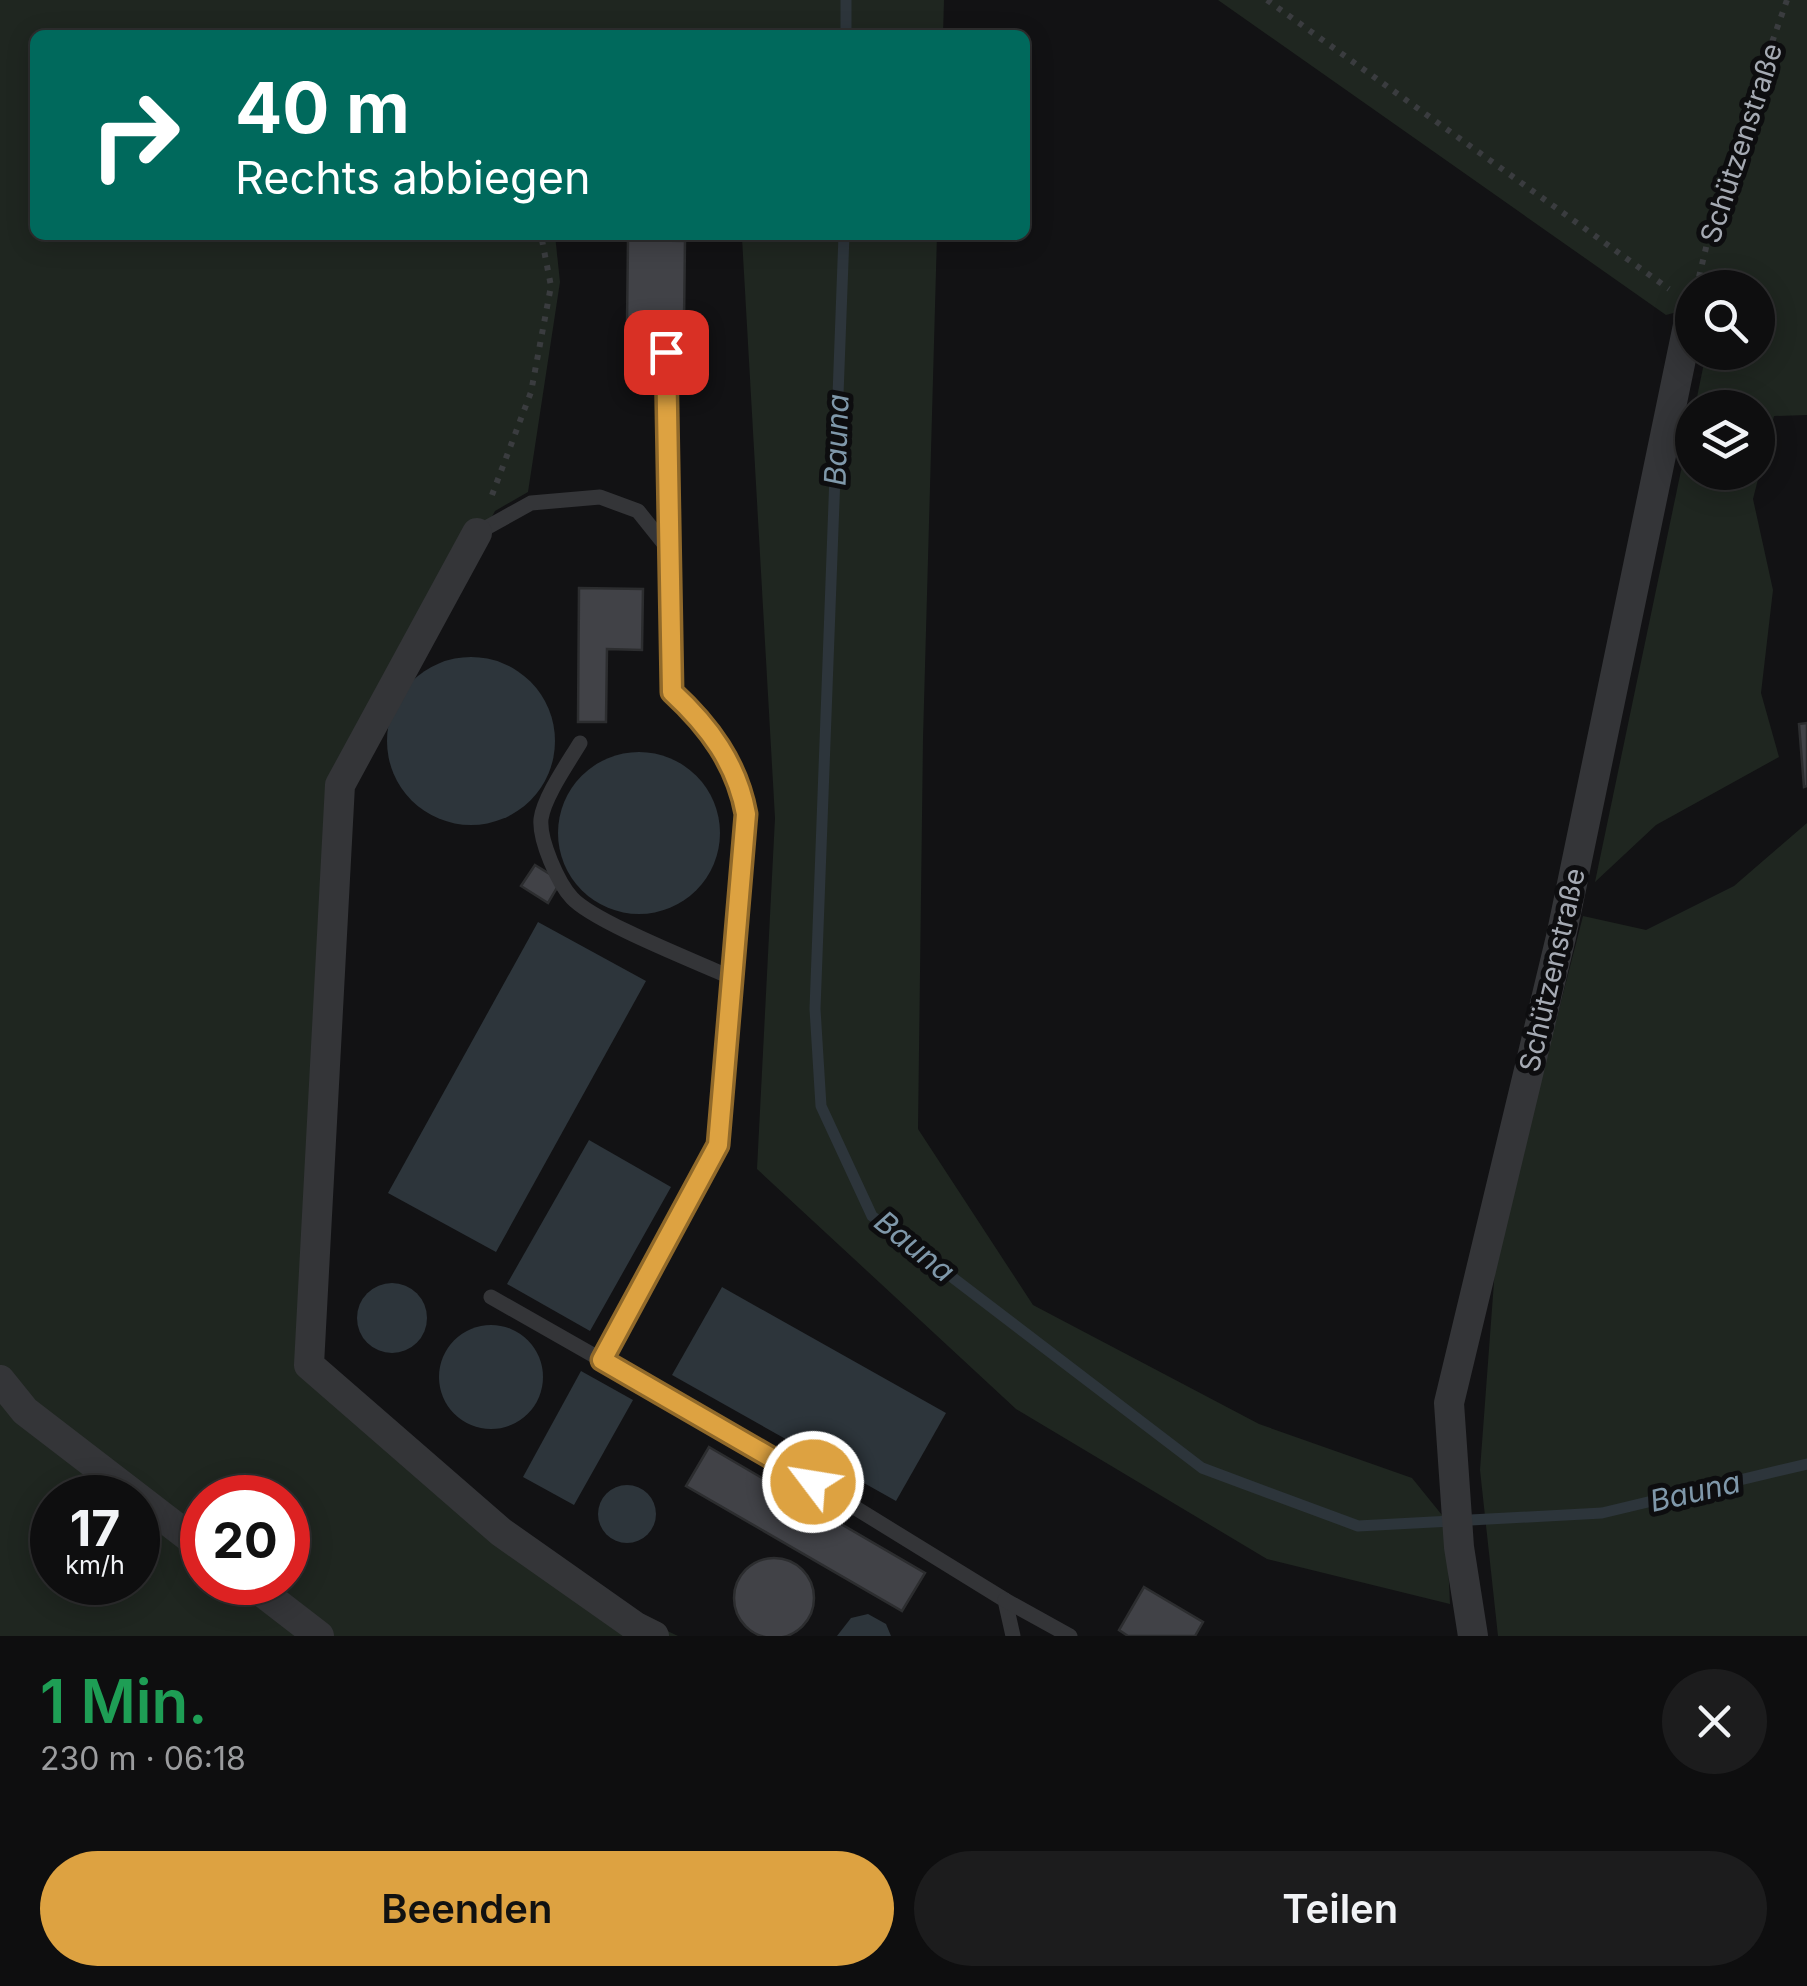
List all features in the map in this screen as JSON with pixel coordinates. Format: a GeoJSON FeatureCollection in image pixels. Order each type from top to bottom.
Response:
{"type":"FeatureCollection","features":[{"type":"Feature","properties":{"kind":"street","name":"Schützenstraße"},"geometry":{"type":"LineString","coordinates":[[1473,1636],[1459,1547],[1449,1403],[1562,937],[1679,370]]}},
{"type":"Feature","properties":{"kind":"street"},"geometry":{"type":"LineString","coordinates":[[477,533],[340,786],[309,1365],[501,1532],[654,1636]]}},
{"type":"Feature","properties":{"kind":"street"},"geometry":{"type":"LineString","coordinates":[[0,1380],[25,1411],[180,1530]]}},
{"type":"Feature","properties":{"kind":"street"},"geometry":{"type":"LineString","coordinates":[[279,1605],[319,1636]]}},
{"type":"Feature","properties":{"kind":"lane"},"geometry":{"type":"LineString","coordinates":[[602,1360],[718,1145],[746,814],[741,786],[726,756],[698,716],[672,692],[666,352]]}},
{"type":"Feature","properties":{"kind":"lane"},"geometry":{"type":"LineString","coordinates":[[477,533],[531,503],[600,497],[638,511],[670,551]]}},
{"type":"Feature","properties":{"kind":"lane"},"geometry":{"type":"LineString","coordinates":[[580,744],[558,780],[541,820],[550,862],[573,900],[610,922],[732,978]]}},
{"type":"Feature","properties":{"kind":"lane"},"geometry":{"type":"LineString","coordinates":[[490,1297],[781,1462],[1070,1636]]}},
{"type":"Feature","properties":{"kind":"lane"},"geometry":{"type":"LineString","coordinates":[[1005,1600],[1013,1636]]}},
{"type":"Feature","properties":{"kind":"path"},"geometry":{"type":"LineString","coordinates":[[1270,0],[1675,294]]}},
{"type":"Feature","properties":{"kind":"path","name":"Schützenstraße"},"geometry":{"type":"LineString","coordinates":[[1700,270],[1720,189],[1788,0]]}},
{"type":"Feature","properties":{"kind":"path"},"geometry":{"type":"LineString","coordinates":[[477,533],[532,392],[552,286],[542,240]]}},
{"type":"Feature","properties":{"kind":"shaded area"},"geometry":{"type":"Polygon","coordinates":[[[0,0],[944,0],[943,30],[30,30],[30,240],[556,240],[560,282],[528,492],[495,511],[349,788],[319,1362],[504,1527],[642,1619],[678,1636],[0,1636],[0,0]]]}},
{"type":"Feature","properties":{"kind":"shaded area"},"geometry":{"type":"Polygon","coordinates":[[[1218,0],[1807,0],[1807,415],[1775,416],[1775,390],[1698,390],[1703,370],[1775,370],[1775,270],[1675,270],[1675,313],[1666,315],[1218,0]]]}},
{"type":"Feature","properties":{"kind":"shaded area"},"geometry":{"type":"Polygon","coordinates":[[[742,240],[937,240],[923,739],[918,1129],[1033,1305],[1259,1424],[1412,1478],[1446,1520],[1450,1604],[1267,1559],[1016,1409],[757,1169],[775,818],[742,240]]]}},
{"type":"Feature","properties":{"kind":"shaded area"},"geometry":{"type":"Polygon","coordinates":[[[1677,490],[1755,490],[1753,499],[1773,590],[1761,693],[1779,757],[1656,825],[1595,882],[1677,490]]]}},
{"type":"Feature","properties":{"kind":"shaded area"},"geometry":{"type":"Polygon","coordinates":[[[471,657],[503,664],[530,682],[548,709],[555,741],[548,773],[530,800],[503,818],[471,825],[439,818],[412,800],[394,773],[387,741],[394,709],[412,682],[439,664],[471,657]]]}},
{"type":"Feature","properties":{"kind":"shaded area"},"geometry":{"type":"Polygon","coordinates":[[[639,752],[670,759],[696,776],[713,802],[720,833],[713,864],[696,890],[670,907],[639,914],[608,907],[582,890],[565,864],[558,833],[565,802],[582,776],[608,759],[639,752]]]}},
{"type":"Feature","properties":{"kind":"shaded area"},"geometry":{"type":"Polygon","coordinates":[[[1807,823],[1807,1636],[1498,1636],[1480,1470],[1496,1255],[1583,916],[1646,930],[1734,886],[1807,823]]]}},
{"type":"Feature","properties":{"kind":"shaded area"},"geometry":{"type":"Polygon","coordinates":[[[538,922],[646,981],[496,1252],[388,1193],[538,922]]]}},
{"type":"Feature","properties":{"kind":"shaded area"},"geometry":{"type":"Polygon","coordinates":[[[589,1140],[671,1187],[590,1331],[507,1284],[589,1140]]]}},
{"type":"Feature","properties":{"kind":"shaded area"},"geometry":{"type":"Polygon","coordinates":[[[392,1283],[417,1293],[427,1318],[417,1343],[392,1353],[367,1343],[357,1318],[367,1293],[392,1283]]]}},
{"type":"Feature","properties":{"kind":"shaded area"},"geometry":{"type":"Polygon","coordinates":[[[722,1287],[946,1413],[896,1501],[672,1375],[722,1287]]]}},
{"type":"Feature","properties":{"kind":"shaded area"},"geometry":{"type":"Polygon","coordinates":[[[491,1325],[511,1329],[528,1340],[539,1357],[543,1377],[539,1397],[528,1414],[511,1425],[491,1429],[471,1425],[454,1414],[443,1397],[439,1377],[443,1357],[454,1340],[471,1329],[491,1325]]]}},
{"type":"Feature","properties":{"kind":"shaded area"},"geometry":{"type":"Polygon","coordinates":[[[581,1371],[633,1400],[574,1505],[523,1477],[581,1371]]]}},
{"type":"Feature","properties":{"kind":"shaded area"},"geometry":{"type":"Polygon","coordinates":[[[627,1485],[647,1494],[656,1514],[647,1534],[627,1543],[607,1534],[598,1514],[607,1494],[627,1485]]]}},
{"type":"Feature","properties":{"kind":"shaded area"},"geometry":{"type":"Polygon","coordinates":[[[868,1614],[886,1624],[891,1636],[837,1636],[851,1618],[868,1614]]]}},
{"type":"Feature","properties":{"kind":"building"},"geometry":{"type":"Polygon","coordinates":[[[628,240],[685,241],[684,324],[627,323],[628,240]]]}},
{"type":"Feature","properties":{"kind":"building"},"geometry":{"type":"Polygon","coordinates":[[[579,588],[643,589],[642,650],[607,649],[606,722],[578,722],[579,588]]]}},
{"type":"Feature","properties":{"kind":"building"},"geometry":{"type":"Polygon","coordinates":[[[1807,723],[1807,786],[1804,787],[1799,724],[1807,723]]]}},
{"type":"Feature","properties":{"kind":"building"},"geometry":{"type":"Polygon","coordinates":[[[535,865],[561,881],[548,903],[521,886],[535,865]]]}},
{"type":"Feature","properties":{"kind":"building"},"geometry":{"type":"Polygon","coordinates":[[[709,1447],[925,1573],[902,1611],[686,1486],[709,1447]]]}},
{"type":"Feature","properties":{"kind":"building"},"geometry":{"type":"Polygon","coordinates":[[[766,1559],[782,1559],[796,1565],[813,1590],[813,1606],[807,1620],[786,1636],[762,1636],[752,1631],[735,1606],[735,1590],[741,1576],[766,1559]]]}},
{"type":"Feature","properties":{"kind":"building"},"geometry":{"type":"Polygon","coordinates":[[[1144,1587],[1203,1622],[1195,1636],[1128,1636],[1119,1630],[1144,1587]]]}},
{"type":"Feature","properties":{"kind":"waterway","name":"Bauna"},"geometry":{"type":"LineString","coordinates":[[846,0],[846,30]]}},
{"type":"Feature","properties":{"kind":"waterway","name":"Bauna"},"geometry":{"type":"LineString","coordinates":[[844,240],[815,1009],[821,1106],[872,1216],[1202,1468],[1358,1526],[1602,1513],[1807,1464]]}},
{"type":"Feature","properties":{"kind":"route"},"geometry":{"type":"LineString","coordinates":[[666,352],[672,692],[698,716],[726,756],[741,786],[746,814],[718,1145],[602,1360],[813,1482]]}}]}
